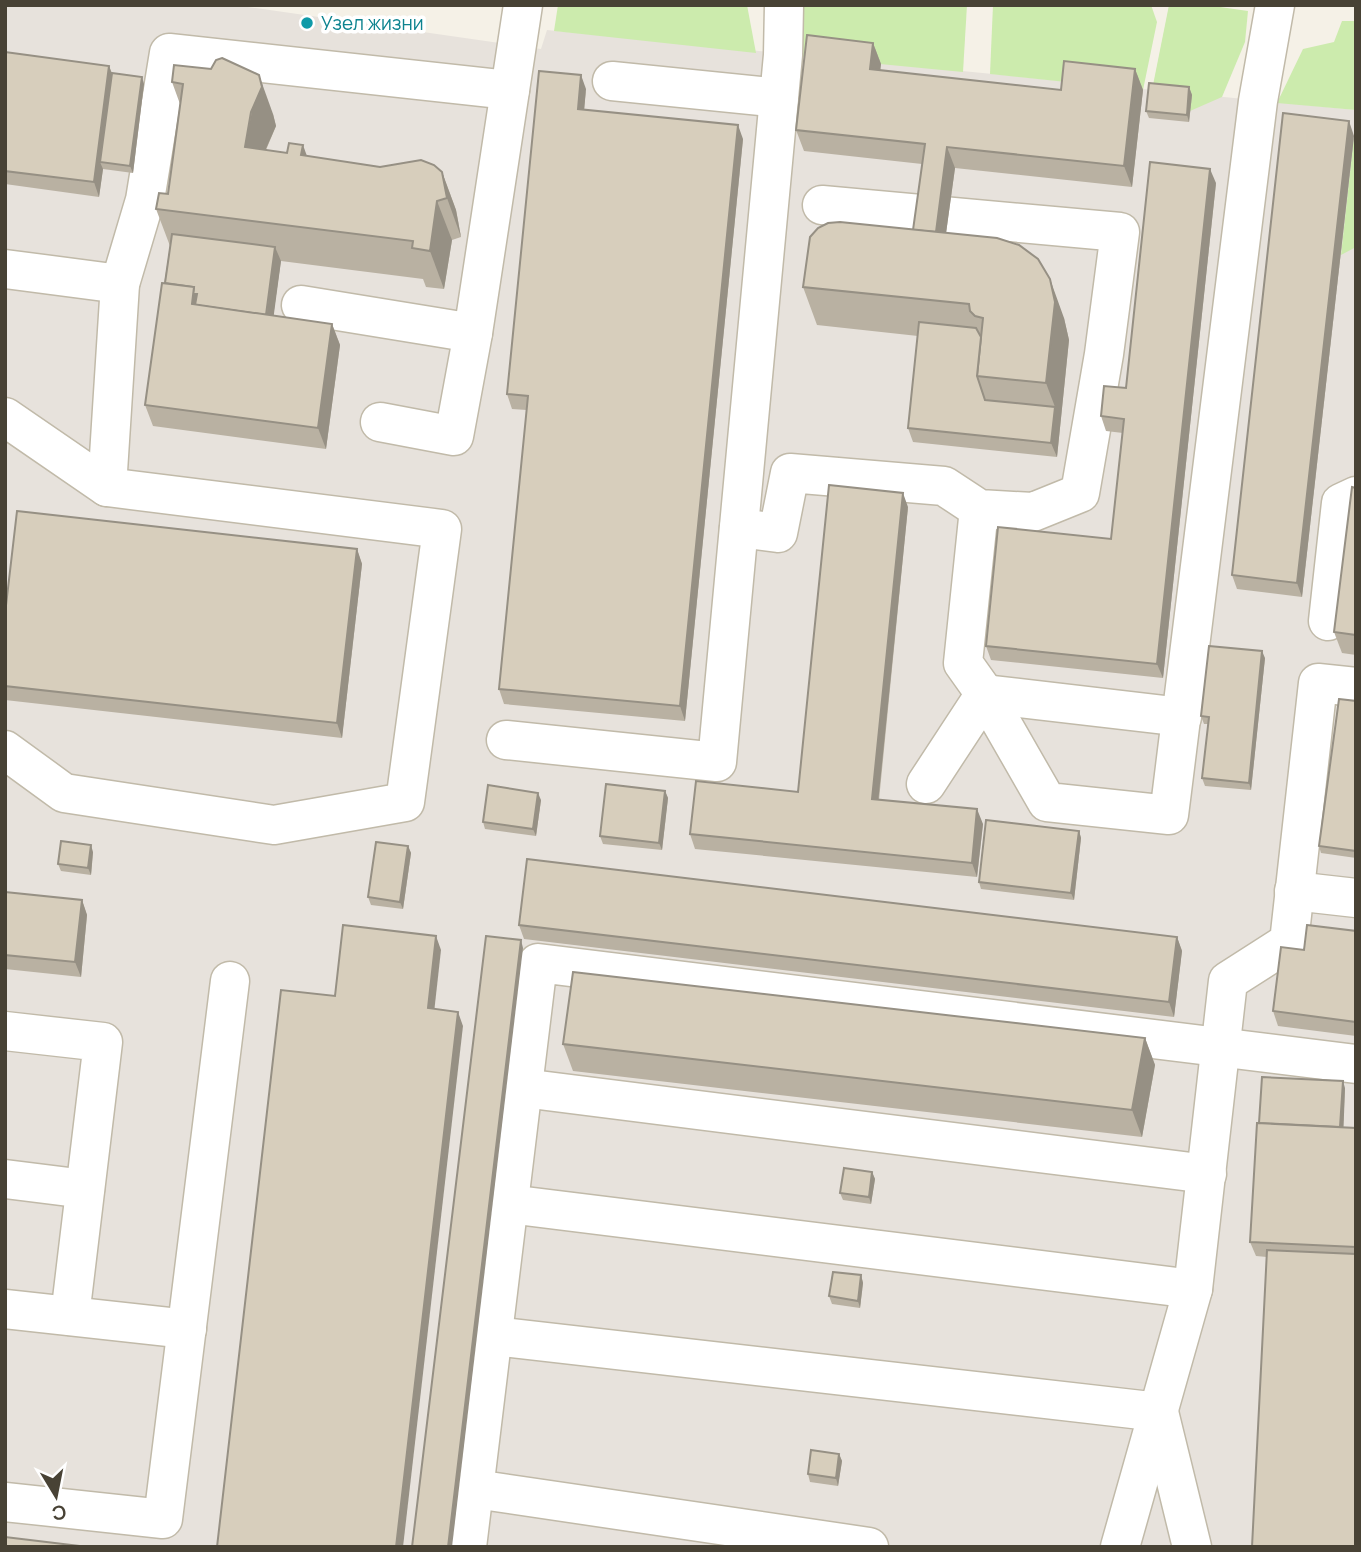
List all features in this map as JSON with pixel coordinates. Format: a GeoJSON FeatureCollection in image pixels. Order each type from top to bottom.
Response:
{"type":"FeatureCollection","features":[{"type":"Feature","properties":{"kind":"lane"},"geometry":{"type":"LineString","coordinates":[[380,422],[454,436],[473,333],[523,5]]}},
{"type":"Feature","properties":{"kind":"lane"},"geometry":{"type":"LineString","coordinates":[[506,740],[717,762],[779,98],[784,5]]}},
{"type":"Feature","properties":{"kind":"lane"},"geometry":{"type":"LineString","coordinates":[[979,509],[962,663],[985,694],[1047,802],[1169,815],[1258,101],[1275,5]]}},
{"type":"Feature","properties":{"kind":"lane"},"geometry":{"type":"LineString","coordinates":[[107,487],[120,284],[145,200],[169,53],[510,90]]}},
{"type":"Feature","properties":{"kind":"lane"},"geometry":{"type":"LineString","coordinates":[[612,81],[779,98]]}},
{"type":"Feature","properties":{"kind":"lane"},"geometry":{"type":"LineString","coordinates":[[739,528],[778,533],[790,473],[944,486],[979,509],[1033,512],[1080,493],[1104,354],[1120,232],[822,205]]}},
{"type":"Feature","properties":{"kind":"lane"},"geometry":{"type":"LineString","coordinates":[[5,269],[120,284]]}},
{"type":"Feature","properties":{"kind":"lane"},"geometry":{"type":"LineString","coordinates":[[301,305],[473,333]]}},
{"type":"Feature","properties":{"kind":"lane"},"geometry":{"type":"LineString","coordinates":[[5,417],[107,487],[442,529],[405,802],[274,825],[64,793],[5,750]]}},
{"type":"Feature","properties":{"kind":"lane"},"geometry":{"type":"LineString","coordinates":[[1328,621],[1341,503],[1356,496]]}},
{"type":"Feature","properties":{"kind":"lane"},"geometry":{"type":"LineString","coordinates":[[1120,1547],[1193,1289],[1228,981],[1289,942],[1318,683],[1356,687]]}},
{"type":"Feature","properties":{"kind":"lane"},"geometry":{"type":"LineString","coordinates":[[985,694],[1182,717]]}},
{"type":"Feature","properties":{"kind":"lane"},"geometry":{"type":"LineString","coordinates":[[926,785],[985,694]]}},
{"type":"Feature","properties":{"kind":"lane"},"geometry":{"type":"LineString","coordinates":[[1294,891],[1356,898]]}},
{"type":"Feature","properties":{"kind":"lane"},"geometry":{"type":"LineString","coordinates":[[467,1547],[538,963],[1356,1064]]}},
{"type":"Feature","properties":{"kind":"lane"},"geometry":{"type":"LineString","coordinates":[[5,1503],[163,1519],[230,982]]}},
{"type":"Feature","properties":{"kind":"lane"},"geometry":{"type":"LineString","coordinates":[[5,1031],[103,1042],[70,1316]]}},
{"type":"Feature","properties":{"kind":"lane"},"geometry":{"type":"LineString","coordinates":[[523,1088],[1207,1174]]}},
{"type":"Feature","properties":{"kind":"lane"},"geometry":{"type":"LineString","coordinates":[[5,1179],[86,1189]]}},
{"type":"Feature","properties":{"kind":"lane"},"geometry":{"type":"LineString","coordinates":[[509,1204],[1193,1289]]}},
{"type":"Feature","properties":{"kind":"lane"},"geometry":{"type":"LineString","coordinates":[[5,1308],[187,1329]]}},
{"type":"Feature","properties":{"kind":"lane"},"geometry":{"type":"LineString","coordinates":[[494,1336],[1159,1412]]}},
{"type":"Feature","properties":{"kind":"lane"},"geometry":{"type":"LineString","coordinates":[[1159,1412],[1192,1547]]}},
{"type":"Feature","properties":{"kind":"lane"},"geometry":{"type":"LineString","coordinates":[[475,1489],[869,1547]]}},
{"type":"Feature","properties":{"kind":"shaded area"},"geometry":{"type":"Polygon","coordinates":[[[5,5],[234,5],[541,49],[547,30],[1356,110],[1356,1547],[5,1547],[5,5]]]}},
{"type":"Feature","properties":{"kind":"green space"},"geometry":{"type":"Polygon","coordinates":[[[558,5],[747,5],[756,53],[554,31],[558,5]]]}},
{"type":"Feature","properties":{"kind":"green space"},"geometry":{"type":"Polygon","coordinates":[[[800,5],[967,5],[963,72],[797,56],[800,5]]]}},
{"type":"Feature","properties":{"kind":"green space"},"geometry":{"type":"Polygon","coordinates":[[[993,5],[1151,5],[1157,22],[1143,90],[990,74],[993,5]]]}},
{"type":"Feature","properties":{"kind":"green space"},"geometry":{"type":"Polygon","coordinates":[[[1169,5],[1206,5],[1248,11],[1245,42],[1222,97],[1190,111],[1152,90],[1169,5]]]}},
{"type":"Feature","properties":{"kind":"green space"},"geometry":{"type":"Polygon","coordinates":[[[1342,21],[1356,21],[1356,110],[1277,103],[1303,49],[1334,42],[1342,21]]]}},
{"type":"Feature","properties":{"kind":"green space"},"geometry":{"type":"Polygon","coordinates":[[[1356,117],[1356,247],[1341,255],[1354,136],[1356,117]]]}},
{"type":"Feature","properties":{"kind":"building"},"geometry":{"type":"Polygon","coordinates":[[[807,35],[873,43],[870,69],[1061,90],[1064,61],[1135,69],[1124,166],[947,147],[936,232],[913,230],[925,144],[796,130],[807,35]]]}},
{"type":"Feature","properties":{"kind":"building"},"geometry":{"type":"Polygon","coordinates":[[[5,52],[109,66],[94,182],[5,171],[5,52]]]}},
{"type":"Feature","properties":{"kind":"building"},"geometry":{"type":"Polygon","coordinates":[[[222,58],[259,75],[262,87],[251,112],[245,147],[287,153],[289,143],[303,145],[301,155],[380,167],[421,160],[434,165],[442,172],[447,198],[437,201],[430,251],[412,248],[413,241],[156,209],[159,193],[168,194],[183,84],[172,82],[174,65],[211,69],[216,60],[222,58]]]}},
{"type":"Feature","properties":{"kind":"building"},"geometry":{"type":"Polygon","coordinates":[[[539,71],[581,75],[578,109],[738,125],[680,706],[499,689],[528,396],[507,394],[539,71]]]}},
{"type":"Feature","properties":{"kind":"building"},"geometry":{"type":"Polygon","coordinates":[[[112,73],[142,77],[130,166],[100,162],[112,73]]]}},
{"type":"Feature","properties":{"kind":"building"},"geometry":{"type":"Polygon","coordinates":[[[1149,83],[1189,87],[1187,115],[1146,111],[1149,83]]]}},
{"type":"Feature","properties":{"kind":"building"},"geometry":{"type":"Polygon","coordinates":[[[1283,113],[1349,121],[1297,583],[1232,575],[1283,113]]]}},
{"type":"Feature","properties":{"kind":"building"},"geometry":{"type":"Polygon","coordinates":[[[1150,162],[1210,169],[1157,664],[986,646],[998,527],[1111,539],[1124,419],[1101,416],[1104,386],[1126,388],[1150,162]]]}},
{"type":"Feature","properties":{"kind":"building"},"geometry":{"type":"Polygon","coordinates":[[[828,223],[997,238],[1019,245],[1038,259],[1050,279],[1055,302],[1046,383],[977,376],[983,318],[970,311],[969,304],[803,287],[810,237],[818,228],[828,223]]]}},
{"type":"Feature","properties":{"kind":"building"},"geometry":{"type":"Polygon","coordinates":[[[172,234],[275,247],[266,315],[195,305],[197,294],[193,294],[194,287],[165,283],[172,234]]]}},
{"type":"Feature","properties":{"kind":"building"},"geometry":{"type":"Polygon","coordinates":[[[162,283],[194,287],[192,304],[332,324],[318,428],[145,405],[162,283]]]}},
{"type":"Feature","properties":{"kind":"building"},"geometry":{"type":"Polygon","coordinates":[[[919,322],[976,328],[981,337],[977,376],[985,400],[1055,407],[1051,443],[908,428],[919,322]]]}},
{"type":"Feature","properties":{"kind":"building"},"geometry":{"type":"Polygon","coordinates":[[[829,485],[903,493],[872,799],[977,809],[972,863],[690,834],[696,781],[798,792],[829,485]]]}},
{"type":"Feature","properties":{"kind":"building"},"geometry":{"type":"Polygon","coordinates":[[[1352,487],[1356,488],[1356,635],[1334,632],[1352,487]]]}},
{"type":"Feature","properties":{"kind":"building"},"geometry":{"type":"Polygon","coordinates":[[[17,511],[357,549],[337,723],[5,686],[5,614],[17,511]]]}},
{"type":"Feature","properties":{"kind":"building"},"geometry":{"type":"Polygon","coordinates":[[[1209,646],[1262,651],[1249,783],[1202,778],[1209,717],[1201,716],[1209,646]]]}},
{"type":"Feature","properties":{"kind":"building"},"geometry":{"type":"Polygon","coordinates":[[[1339,699],[1356,701],[1356,851],[1319,846],[1339,699]]]}},
{"type":"Feature","properties":{"kind":"building"},"geometry":{"type":"Polygon","coordinates":[[[606,784],[665,791],[659,843],[600,836],[606,784]]]}},
{"type":"Feature","properties":{"kind":"building"},"geometry":{"type":"Polygon","coordinates":[[[488,785],[538,793],[533,829],[483,822],[488,785]]]}},
{"type":"Feature","properties":{"kind":"building"},"geometry":{"type":"Polygon","coordinates":[[[986,820],[1079,831],[1071,893],[979,882],[986,820]]]}},
{"type":"Feature","properties":{"kind":"building"},"geometry":{"type":"Polygon","coordinates":[[[61,841],[91,845],[88,868],[58,864],[61,841]]]}},
{"type":"Feature","properties":{"kind":"building"},"geometry":{"type":"Polygon","coordinates":[[[376,842],[408,846],[400,902],[368,897],[376,842]]]}},
{"type":"Feature","properties":{"kind":"building"},"geometry":{"type":"Polygon","coordinates":[[[527,859],[1177,937],[1169,1002],[519,925],[527,859]]]}},
{"type":"Feature","properties":{"kind":"building"},"geometry":{"type":"Polygon","coordinates":[[[5,892],[82,900],[75,962],[5,955],[5,892]]]}},
{"type":"Feature","properties":{"kind":"building"},"geometry":{"type":"Polygon","coordinates":[[[343,925],[436,936],[428,1008],[458,1012],[396,1547],[217,1547],[281,990],[335,996],[343,925]]]}},
{"type":"Feature","properties":{"kind":"building"},"geometry":{"type":"Polygon","coordinates":[[[1307,925],[1356,931],[1356,1022],[1273,1011],[1281,947],[1304,950],[1307,925]]]}},
{"type":"Feature","properties":{"kind":"building"},"geometry":{"type":"Polygon","coordinates":[[[486,936],[521,940],[448,1547],[412,1547],[486,936]]]}},
{"type":"Feature","properties":{"kind":"building"},"geometry":{"type":"Polygon","coordinates":[[[573,972],[1145,1038],[1132,1110],[563,1044],[573,972]]]}},
{"type":"Feature","properties":{"kind":"building"},"geometry":{"type":"Polygon","coordinates":[[[1262,1077],[1343,1081],[1340,1127],[1259,1123],[1262,1077]]]}},
{"type":"Feature","properties":{"kind":"building"},"geometry":{"type":"Polygon","coordinates":[[[1257,1123],[1356,1128],[1356,1247],[1250,1242],[1257,1123]]]}},
{"type":"Feature","properties":{"kind":"building"},"geometry":{"type":"Polygon","coordinates":[[[844,1168],[872,1172],[869,1197],[840,1193],[844,1168]]]}},
{"type":"Feature","properties":{"kind":"building"},"geometry":{"type":"Polygon","coordinates":[[[1267,1250],[1356,1254],[1356,1547],[1252,1547],[1267,1250]]]}},
{"type":"Feature","properties":{"kind":"building"},"geometry":{"type":"Polygon","coordinates":[[[833,1272],[861,1275],[858,1301],[829,1296],[833,1272]]]}},
{"type":"Feature","properties":{"kind":"building"},"geometry":{"type":"Polygon","coordinates":[[[811,1450],[839,1454],[836,1478],[808,1474],[811,1450]]]}},
{"type":"Feature","properties":{"kind":"building"},"geometry":{"type":"Polygon","coordinates":[[[5,1537],[88,1547],[5,1547],[5,1537]]]}},
{"type":"Feature","properties":{"kind":"place","name":"Узел жизни"},"geometry":{"type":"Point","coordinates":[307,23]}}]}
